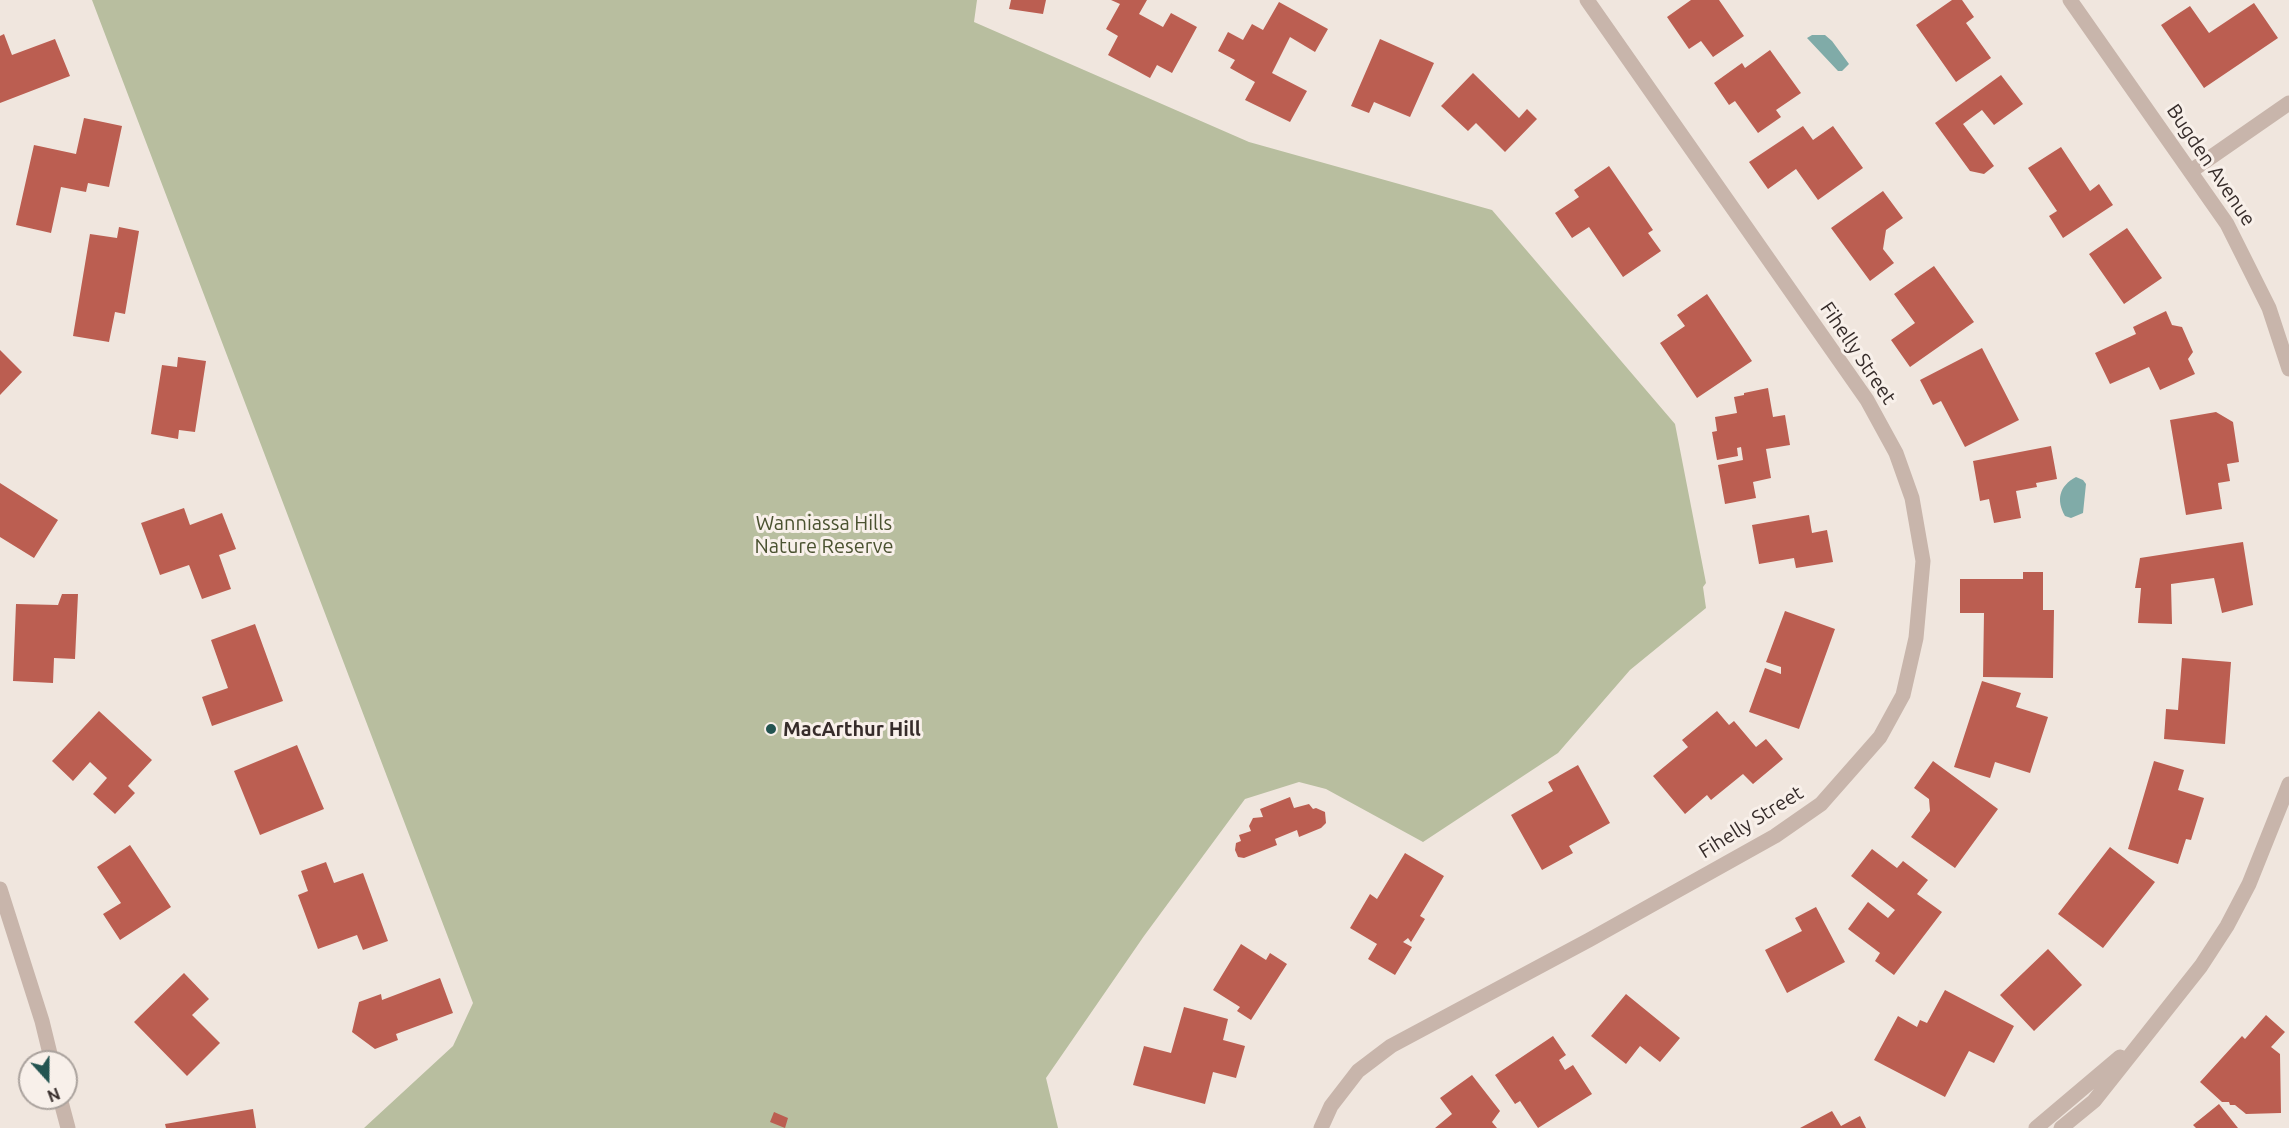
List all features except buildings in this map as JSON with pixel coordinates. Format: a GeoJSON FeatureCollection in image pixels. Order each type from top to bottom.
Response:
{"type":"FeatureCollection","features":[{"type":"Feature","properties":{"kind":"street","name":"Fihelly Street"},"geometry":{"type":"LineString","coordinates":[[1322,1128],[1331,1106],[1358,1071],[1391,1046],[1589,940],[1775,836],[1821,804],[1881,737],[1903,695],[1916,638],[1923,561],[1912,498],[1896,453],[1868,400],[1587,0]]}},
{"type":"Feature","properties":{"kind":"street","name":"Bugden Avenue"},"geometry":{"type":"LineString","coordinates":[[2070,0],[2227,224],[2269,308],[2289,369]]}},
{"type":"Feature","properties":{"kind":"street"},"geometry":{"type":"LineString","coordinates":[[2191,171],[2289,103]]}},
{"type":"Feature","properties":{"kind":"street"},"geometry":{"type":"LineString","coordinates":[[2061,1128],[2094,1101],[2202,966],[2249,884],[2289,784]]}},
{"type":"Feature","properties":{"kind":"street"},"geometry":{"type":"LineString","coordinates":[[0,889],[49,1050]]}},
{"type":"Feature","properties":{"kind":"street"},"geometry":{"type":"LineString","coordinates":[[2036,1128],[2148,1034]]}},
{"type":"Feature","properties":{"kind":"street"},"geometry":{"type":"LineString","coordinates":[[63,1110],[68,1128]]}},
{"type":"Feature","properties":{"kind":"green space","name":"Wanniassa Hills Nature Reserve"},"geometry":{"type":"Polygon","coordinates":[[[92,0],[977,0],[974,22],[1249,142],[1492,210],[1675,424],[1706,583],[1703,587],[1706,608],[1630,670],[1558,753],[1423,842],[1326,789],[1299,782],[1245,799],[1144,936],[1046,1078],[1058,1128],[364,1128],[453,1046],[473,1003],[92,0]]]}},
{"type":"Feature","properties":{"kind":"water"},"geometry":{"type":"Polygon","coordinates":[[[1812,35],[1825,35],[1849,64],[1842,71],[1838,71],[1807,38],[1812,35]]]}},
{"type":"Feature","properties":{"kind":"water"},"geometry":{"type":"Polygon","coordinates":[[[2076,477],[2086,484],[2083,513],[2071,518],[2065,516],[2060,499],[2063,489],[2076,477]]]}},
{"type":"Feature","properties":{"kind":"place","name":"MacArthur Hill"},"geometry":{"type":"Point","coordinates":[771,729]}}]}
